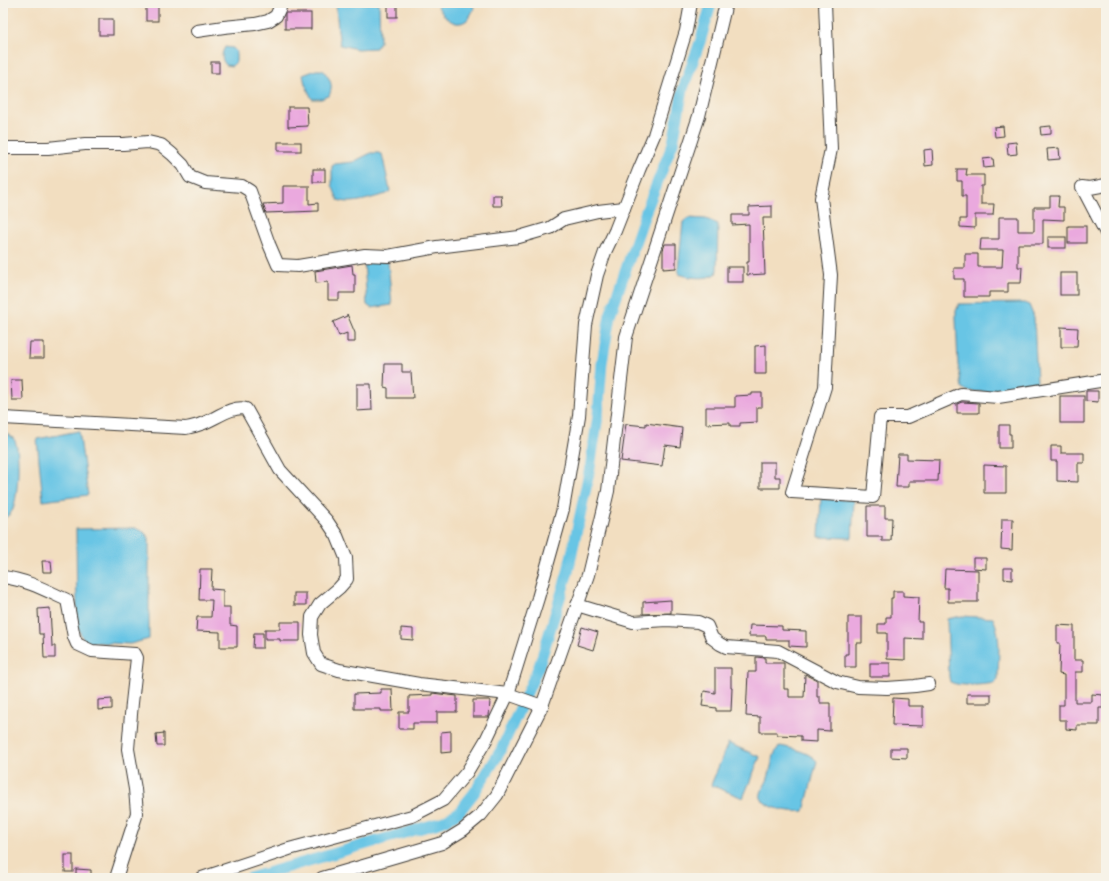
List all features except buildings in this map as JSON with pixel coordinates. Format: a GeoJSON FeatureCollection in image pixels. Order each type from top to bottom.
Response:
{"type":"FeatureCollection","features":[{"type":"Feature","properties":{"kind":"street"},"geometry":{"type":"LineString","coordinates":[[197,31],[268,21],[276,16],[282,3]]}},
{"type":"Feature","properties":{"kind":"street"},"geometry":{"type":"LineString","coordinates":[[202,878],[289,850],[412,816],[443,800],[471,765],[486,740],[508,694],[538,598],[563,509],[579,416],[586,325],[597,275],[605,252],[654,135],[686,31],[692,3]]}},
{"type":"Feature","properties":{"kind":"street"},"geometry":{"type":"LineString","coordinates":[[322,878],[442,842],[463,830],[481,815],[497,795],[542,706],[588,575],[608,491],[626,337],[699,116],[726,3]]}},
{"type":"Feature","properties":{"kind":"street"},"geometry":{"type":"LineString","coordinates":[[825,3],[830,149],[821,198],[831,275],[825,387],[792,492],[873,497],[880,417],[908,417],[961,394],[998,397],[1106,380]]}},
{"type":"Feature","properties":{"kind":"street"},"geometry":{"type":"LineString","coordinates":[[3,148],[48,148],[85,144],[123,144],[148,142],[161,145],[183,166],[190,177],[205,183],[242,186],[250,191],[278,265],[288,266],[298,266],[365,255],[388,256],[437,247],[519,237],[550,228],[564,218],[598,211],[624,208]]}},
{"type":"Feature","properties":{"kind":"street"},"geometry":{"type":"LineString","coordinates":[[1106,185],[1090,188],[1082,187],[1106,233]]}},
{"type":"Feature","properties":{"kind":"street"},"geometry":{"type":"LineString","coordinates":[[3,418],[186,428],[202,424],[221,414],[240,408],[246,409],[280,470],[327,521],[337,536],[346,558],[346,579],[339,588],[320,604],[312,617],[311,635],[314,653],[321,664],[339,670],[419,684],[508,694],[542,706]]}},
{"type":"Feature","properties":{"kind":"street"},"geometry":{"type":"LineString","coordinates":[[3,577],[34,584],[67,600],[74,637],[77,644],[92,651],[135,654],[137,658],[128,750],[135,789],[137,813],[116,878]]}},
{"type":"Feature","properties":{"kind":"street"},"geometry":{"type":"LineString","coordinates":[[578,605],[633,622],[667,620],[698,622],[706,626],[712,638],[726,647],[778,651],[837,682],[858,687],[887,688],[929,684]]}},
{"type":"Feature","properties":{"kind":"water"},"geometry":{"type":"Polygon","coordinates":[[[336,3],[379,3],[380,42],[376,48],[357,49],[340,45],[336,3]]]}},
{"type":"Feature","properties":{"kind":"water"},"geometry":{"type":"Polygon","coordinates":[[[436,3],[473,3],[474,9],[467,20],[462,23],[457,23],[448,19],[441,12],[436,3]]]}},
{"type":"Feature","properties":{"kind":"water"},"geometry":{"type":"Polygon","coordinates":[[[225,47],[233,48],[236,51],[236,62],[232,66],[226,65],[222,59],[222,54],[225,47]]]}},
{"type":"Feature","properties":{"kind":"water"},"geometry":{"type":"Polygon","coordinates":[[[316,70],[323,70],[331,85],[329,96],[321,99],[312,99],[305,84],[303,75],[316,70]]]}},
{"type":"Feature","properties":{"kind":"water"},"geometry":{"type":"Polygon","coordinates":[[[371,153],[382,154],[390,191],[387,194],[356,202],[344,202],[338,200],[332,185],[332,166],[335,164],[353,162],[371,153]]]}},
{"type":"Feature","properties":{"kind":"water"},"geometry":{"type":"Polygon","coordinates":[[[688,218],[706,219],[718,224],[717,270],[716,274],[712,276],[698,278],[679,274],[678,270],[683,222],[688,218]]]}},
{"type":"Feature","properties":{"kind":"water"},"geometry":{"type":"Polygon","coordinates":[[[364,261],[388,262],[392,305],[371,308],[367,305],[364,261]]]}},
{"type":"Feature","properties":{"kind":"water"},"geometry":{"type":"Polygon","coordinates":[[[1024,303],[1029,305],[1034,317],[1037,382],[1034,386],[1003,393],[967,391],[962,388],[958,365],[956,318],[956,311],[959,304],[1024,303]]]}},
{"type":"Feature","properties":{"kind":"water"},"geometry":{"type":"Polygon","coordinates":[[[79,431],[88,495],[43,501],[37,439],[79,431]]]}},
{"type":"Feature","properties":{"kind":"water"},"geometry":{"type":"Polygon","coordinates":[[[3,433],[11,437],[15,442],[18,468],[16,498],[14,505],[10,514],[3,519],[3,433]]]}},
{"type":"Feature","properties":{"kind":"water"},"geometry":{"type":"Polygon","coordinates":[[[821,499],[854,500],[852,538],[819,537],[821,499]]]}},
{"type":"Feature","properties":{"kind":"water"},"geometry":{"type":"Polygon","coordinates":[[[135,528],[143,531],[149,538],[149,639],[130,644],[84,642],[77,625],[76,529],[135,528]]]}},
{"type":"Feature","properties":{"kind":"water"},"geometry":{"type":"Polygon","coordinates":[[[962,616],[993,618],[999,640],[998,679],[994,683],[965,685],[950,682],[947,619],[962,616]]]}},
{"type":"Feature","properties":{"kind":"water"},"geometry":{"type":"Polygon","coordinates":[[[728,743],[760,757],[743,798],[711,785],[728,743]]]}},
{"type":"Feature","properties":{"kind":"water"},"geometry":{"type":"Polygon","coordinates":[[[780,746],[805,753],[817,761],[804,811],[787,811],[768,805],[761,798],[761,793],[767,780],[774,756],[780,746]]]}},
{"type":"Feature","properties":{"kind":"waterway"},"geometry":{"type":"LineString","coordinates":[[250,878],[442,822],[459,812],[474,793],[501,750],[539,666],[568,572],[590,468],[598,416],[602,363],[610,315],[646,211],[673,143],[683,89],[700,42],[710,8],[710,3]]}}]}
